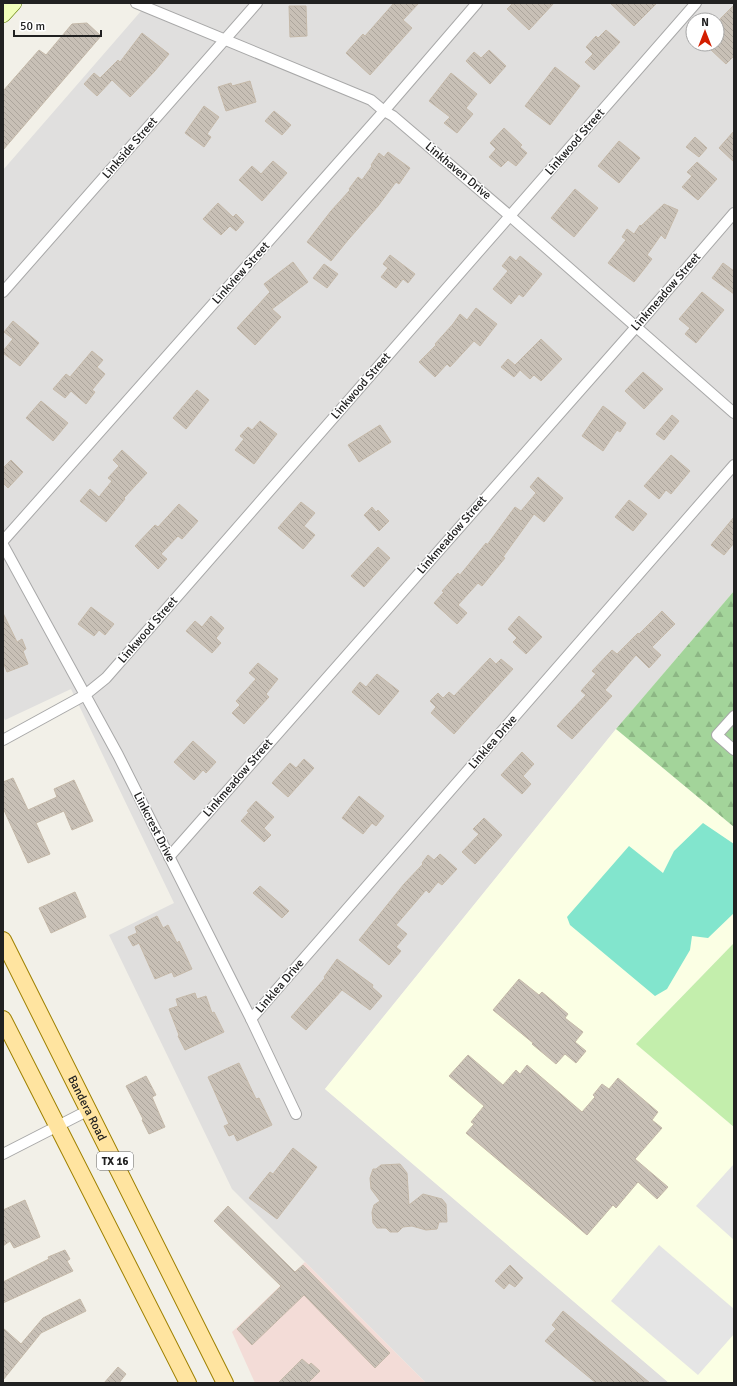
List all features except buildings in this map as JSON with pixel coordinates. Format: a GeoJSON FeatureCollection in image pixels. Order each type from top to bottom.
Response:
{"type":"FeatureCollection","features":[{"type":"Feature","properties":{"kind":"main road"},"geometry":{"type":"LineString","coordinates":[[3,15],[14,3]]}},
{"type":"Feature","properties":{"kind":"main road","name":"Bandera Road"},"geometry":{"type":"LineString","coordinates":[[3,940],[225,1383]]}},
{"type":"Feature","properties":{"kind":"main road","name":"TX 16"},"geometry":{"type":"LineString","coordinates":[[3,1019],[188,1383]]}},
{"type":"Feature","properties":{"kind":"street","name":"Linkhaven Drive"},"geometry":{"type":"LineString","coordinates":[[136,3],[371,100],[384,111],[393,116],[510,216],[734,413]]}},
{"type":"Feature","properties":{"kind":"street","name":"Linkside Street"},"geometry":{"type":"LineString","coordinates":[[3,292],[257,3]]}},
{"type":"Feature","properties":{"kind":"street","name":"Linkview Street"},"geometry":{"type":"LineString","coordinates":[[3,541],[384,111],[477,3]]}},
{"type":"Feature","properties":{"kind":"street","name":"Linkwood Street"},"geometry":{"type":"LineString","coordinates":[[3,740],[85,695],[106,678],[696,3]]}},
{"type":"Feature","properties":{"kind":"street","name":"Linkmeadow Street"},"geometry":{"type":"LineString","coordinates":[[169,857],[636,327],[734,213]]}},
{"type":"Feature","properties":{"kind":"street","name":"Linklea Drive"},"geometry":{"type":"LineString","coordinates":[[251,1019],[734,465]]}},
{"type":"Feature","properties":{"kind":"street","name":"Linkcrest Drive"},"geometry":{"type":"LineString","coordinates":[[3,545],[118,755],[251,1019],[296,1114]]}},
{"type":"Feature","properties":{"kind":"street"},"geometry":{"type":"LineString","coordinates":[[734,716],[717,735],[734,750]]}},
{"type":"Feature","properties":{"kind":"street"},"geometry":{"type":"LineString","coordinates":[[3,1154],[89,1110]]}},
{"type":"Feature","properties":{"kind":"shaded area"},"geometry":{"type":"Polygon","coordinates":[[[148,3],[734,3],[734,591],[616,729],[325,1089],[669,1383],[426,1383],[232,1189],[109,935],[174,903],[71,689],[5,720],[3,716],[3,170],[148,3]]]}},
{"type":"Feature","properties":{"kind":"shaded area"},"geometry":{"type":"Polygon","coordinates":[[[616,729],[734,827],[734,943],[636,1044],[734,1127],[734,1383],[669,1383],[325,1089],[616,729]]]}},
{"type":"Feature","properties":{"kind":"shaded area"},"geometry":{"type":"Polygon","coordinates":[[[733,1165],[734,1166],[734,1240],[696,1206],[733,1165]]]}},
{"type":"Feature","properties":{"kind":"shaded area"},"geometry":{"type":"Polygon","coordinates":[[[659,1245],[734,1309],[734,1334],[698,1375],[611,1301],[659,1245]]]}},
{"type":"Feature","properties":{"kind":"shaded area"},"geometry":{"type":"Polygon","coordinates":[[[305,1262],[426,1383],[255,1383],[232,1332],[305,1262]]]}},
{"type":"Feature","properties":{"kind":"green space"},"geometry":{"type":"Polygon","coordinates":[[[734,591],[734,827],[616,729],[734,591]]]}},
{"type":"Feature","properties":{"kind":"green space"},"geometry":{"type":"Polygon","coordinates":[[[703,823],[734,844],[734,913],[708,938],[692,936],[690,950],[667,989],[655,996],[570,925],[567,917],[629,846],[663,873],[674,851],[703,823]]]}},
{"type":"Feature","properties":{"kind":"green space"},"geometry":{"type":"Polygon","coordinates":[[[734,943],[734,1127],[636,1044],[734,943]]]}}]}
